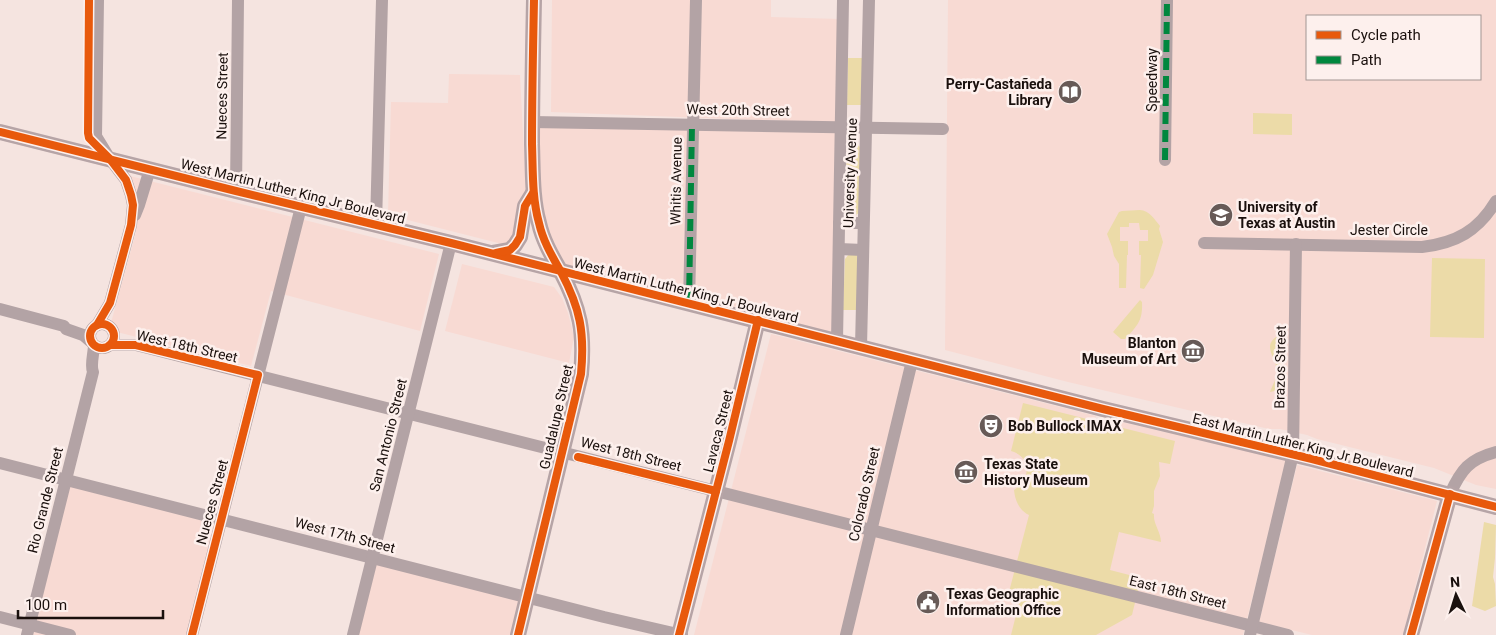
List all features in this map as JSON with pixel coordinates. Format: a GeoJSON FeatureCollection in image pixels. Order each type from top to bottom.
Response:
{"type":"FeatureCollection","features":[{"type":"Feature","properties":{"kind":"main road","name":"Guadalupe Street"},"geometry":{"type":"LineString","coordinates":[[518,635],[580,374],[583,351],[579,315],[560,271],[549,252],[539,224],[533,194],[534,0]]}},
{"type":"Feature","properties":{"kind":"main road","name":"West Martin Luther King Jr Boulevard"},"geometry":{"type":"LineString","coordinates":[[0,132],[492,253],[1104,409]]}},
{"type":"Feature","properties":{"kind":"main road"},"geometry":{"type":"LineString","coordinates":[[492,253],[510,250],[515,246],[520,237],[524,206],[533,194]]}},
{"type":"Feature","properties":{"kind":"main road","name":"Lavaca Street"},"geometry":{"type":"LineString","coordinates":[[680,635],[758,320]]}},
{"type":"Feature","properties":{"kind":"main road","name":"East Martin Luther King Jr Boulevard"},"geometry":{"type":"LineString","coordinates":[[1104,409],[1293,454],[1488,505]]}},
{"type":"Feature","properties":{"kind":"main road"},"geometry":{"type":"LineString","coordinates":[[1411,635],[1450,494]]}},
{"type":"Feature","properties":{"kind":"street"},"geometry":{"type":"LineString","coordinates":[[98,0],[96,136],[110,160],[126,180],[130,190],[133,205],[131,225]]}},
{"type":"Feature","properties":{"kind":"street","name":"Nueces Street"},"geometry":{"type":"LineString","coordinates":[[236,191],[238,0]]}},
{"type":"Feature","properties":{"kind":"street"},"geometry":{"type":"LineString","coordinates":[[376,224],[382,0]]}},
{"type":"Feature","properties":{"kind":"street","name":"Whitis Avenue"},"geometry":{"type":"LineString","coordinates":[[689,303],[696,0]]}},
{"type":"Feature","properties":{"kind":"street","name":"University Avenue"},"geometry":{"type":"LineString","coordinates":[[837,341],[843,0]]}},
{"type":"Feature","properties":{"kind":"street","name":"University Avenue"},"geometry":{"type":"LineString","coordinates":[[861,348],[869,0]]}},
{"type":"Feature","properties":{"kind":"street","name":"Speedway"},"geometry":{"type":"LineString","coordinates":[[1165,160],[1167,0]]}},
{"type":"Feature","properties":{"kind":"street","name":"West 20th Street"},"geometry":{"type":"LineString","coordinates":[[532,122],[943,129]]}},
{"type":"Feature","properties":{"kind":"street"},"geometry":{"type":"LineString","coordinates":[[110,303],[112,310],[110,320],[114,339],[100,345],[90,334],[110,303],[131,225],[150,169]]}},
{"type":"Feature","properties":{"kind":"street","name":"Jester Circle"},"geometry":{"type":"LineString","coordinates":[[1204,243],[1422,247],[1438,245],[1451,242],[1465,235],[1475,227],[1496,201]]}},
{"type":"Feature","properties":{"kind":"street","name":"Nueces Street"},"geometry":{"type":"LineString","coordinates":[[192,635],[301,207]]}},
{"type":"Feature","properties":{"kind":"street"},"geometry":{"type":"LineString","coordinates":[[839,223],[863,223]]}},
{"type":"Feature","properties":{"kind":"street","name":"San Antonio Street"},"geometry":{"type":"LineString","coordinates":[[353,635],[452,243]]}},
{"type":"Feature","properties":{"kind":"street","name":"Brazos Street"},"geometry":{"type":"LineString","coordinates":[[1252,631],[1293,454],[1296,244]]}},
{"type":"Feature","properties":{"kind":"street"},"geometry":{"type":"LineString","coordinates":[[839,249],[863,250]]}},
{"type":"Feature","properties":{"kind":"street","name":"West 18th Street"},"geometry":{"type":"LineString","coordinates":[[0,309],[64,326],[66,329],[83,335],[100,345],[136,345],[1060,577]]}},
{"type":"Feature","properties":{"kind":"street","name":"West 18th Street"},"geometry":{"type":"LineString","coordinates":[[64,326],[68,324],[85,328],[96,326]]}},
{"type":"Feature","properties":{"kind":"street"},"geometry":{"type":"LineString","coordinates":[[96,326],[103,324],[112,330]]}},
{"type":"Feature","properties":{"kind":"street","name":"West 18th Street"},"geometry":{"type":"LineString","coordinates":[[112,330],[136,345]]}},
{"type":"Feature","properties":{"kind":"street","name":"Rio Grande Street"},"geometry":{"type":"LineString","coordinates":[[28,630],[93,372],[102,353],[100,345]]}},
{"type":"Feature","properties":{"kind":"street","name":"Colorado Street"},"geometry":{"type":"LineString","coordinates":[[846,635],[912,361]]}},
{"type":"Feature","properties":{"kind":"street"},"geometry":{"type":"LineString","coordinates":[[1450,494],[1460,474],[1466,467],[1475,459],[1496,452]]}},
{"type":"Feature","properties":{"kind":"street","name":"West 17th Street"},"geometry":{"type":"LineString","coordinates":[[0,463],[680,635]]}},
{"type":"Feature","properties":{"kind":"street","name":"East 18th Street"},"geometry":{"type":"LineString","coordinates":[[1060,577],[1252,631],[1288,635]]}},
{"type":"Feature","properties":{"kind":"street"},"geometry":{"type":"LineString","coordinates":[[0,617],[28,630],[70,635]]}},
{"type":"Feature","properties":{"kind":"shaded area"},"geometry":{"type":"Polygon","coordinates":[[[552,0],[771,0],[771,17],[840,19],[838,123],[551,112],[552,0]]]}},
{"type":"Feature","properties":{"kind":"shaded area","name":"University of Texas at Austin"},"geometry":{"type":"Polygon","coordinates":[[[948,0],[1496,0],[1496,489],[1476,485],[1434,468],[1307,435],[1280,429],[1269,429],[1068,382],[945,350],[948,0]]]}},
{"type":"Feature","properties":{"kind":"shaded area"},"geometry":{"type":"Polygon","coordinates":[[[848,58],[863,58],[862,105],[847,105],[848,58]]]}},
{"type":"Feature","properties":{"kind":"shaded area"},"geometry":{"type":"Polygon","coordinates":[[[449,74],[520,75],[526,194],[517,235],[506,245],[388,215],[391,102],[448,103],[449,74]]]}},
{"type":"Feature","properties":{"kind":"shaded area"},"geometry":{"type":"Polygon","coordinates":[[[1253,113],[1292,114],[1292,135],[1253,134],[1253,113]]]}},
{"type":"Feature","properties":{"kind":"shaded area"},"geometry":{"type":"Polygon","coordinates":[[[532,122],[841,127],[837,341],[560,271],[549,252],[532,122]]]}},
{"type":"Feature","properties":{"kind":"shaded area"},"geometry":{"type":"Polygon","coordinates":[[[851,144],[857,144],[861,148],[859,213],[852,217],[845,210],[847,150],[851,144]]]}},
{"type":"Feature","properties":{"kind":"shaded area"},"geometry":{"type":"Polygon","coordinates":[[[130,176],[439,254],[420,331],[271,291],[251,366],[109,330],[136,232],[130,176]]]}},
{"type":"Feature","properties":{"kind":"shaded area"},"geometry":{"type":"Polygon","coordinates":[[[1140,210],[1149,213],[1160,226],[1159,229],[1163,242],[1153,275],[1144,289],[1140,288],[1141,255],[1139,255],[1139,241],[1148,241],[1148,230],[1140,230],[1139,223],[1129,223],[1129,227],[1120,227],[1120,241],[1128,241],[1128,255],[1126,288],[1119,288],[1119,264],[1114,256],[1107,234],[1119,212],[1140,210]]]}},
{"type":"Feature","properties":{"kind":"shaded area"},"geometry":{"type":"Polygon","coordinates":[[[849,254],[857,255],[858,310],[843,310],[845,259],[849,254]]]}},
{"type":"Feature","properties":{"kind":"shaded area"},"geometry":{"type":"Polygon","coordinates":[[[1432,258],[1485,259],[1484,338],[1430,337],[1432,258]]]}},
{"type":"Feature","properties":{"kind":"shaded area"},"geometry":{"type":"Polygon","coordinates":[[[462,264],[554,287],[562,298],[568,313],[574,337],[569,363],[445,331],[462,264]]]}},
{"type":"Feature","properties":{"kind":"shaded area"},"geometry":{"type":"Polygon","coordinates":[[[1140,300],[1142,302],[1142,309],[1140,319],[1125,339],[1121,339],[1113,332],[1140,300]]]}},
{"type":"Feature","properties":{"kind":"shaded area"},"geometry":{"type":"Polygon","coordinates":[[[771,334],[1096,416],[1040,635],[694,635],[771,334]]]}},
{"type":"Feature","properties":{"kind":"shaded area"},"geometry":{"type":"Polygon","coordinates":[[[1276,337],[1278,338],[1282,362],[1281,378],[1279,390],[1270,392],[1277,372],[1270,345],[1276,337]]]}},
{"type":"Feature","properties":{"kind":"shaded area"},"geometry":{"type":"Polygon","coordinates":[[[1023,403],[1175,441],[1170,464],[1159,462],[1160,476],[1154,491],[1152,513],[1154,514],[1161,542],[1119,532],[1110,570],[1141,578],[1132,615],[1096,635],[1011,635],[1021,595],[1009,592],[1029,515],[1018,505],[1014,490],[1024,480],[1027,469],[1026,463],[1018,454],[1011,451],[1023,403]]]}},
{"type":"Feature","properties":{"kind":"shaded area"},"geometry":{"type":"Polygon","coordinates":[[[1108,419],[1287,460],[1243,635],[1053,635],[1108,419]]]}},
{"type":"Feature","properties":{"kind":"shaded area"},"geometry":{"type":"Polygon","coordinates":[[[1297,465],[1437,501],[1403,635],[1312,635],[1259,622],[1297,465]]]}},
{"type":"Feature","properties":{"kind":"shaded area"},"geometry":{"type":"Polygon","coordinates":[[[68,477],[217,518],[188,635],[33,635],[68,477]]]}},
{"type":"Feature","properties":{"kind":"shaded area"},"geometry":{"type":"Polygon","coordinates":[[[1484,522],[1496,525],[1493,577],[1496,606],[1485,611],[1472,606],[1484,522]]]}},
{"type":"Feature","properties":{"kind":"shaded area"},"geometry":{"type":"Polygon","coordinates":[[[372,558],[527,597],[517,635],[353,635],[372,558]]]}},
{"type":"Feature","properties":{"kind":"marked path"},"geometry":{"type":"LineString","coordinates":[[1165,160],[1167,0]]}},
{"type":"Feature","properties":{"kind":"marked path"},"geometry":{"type":"LineString","coordinates":[[689,303],[692,124]]}},
{"type":"Feature","properties":{"kind":"cycle path"},"geometry":{"type":"LineString","coordinates":[[89,0],[89,138],[110,159],[126,180],[133,205],[131,225],[110,303],[97,325]]}},
{"type":"Feature","properties":{"kind":"cycle path"},"geometry":{"type":"LineString","coordinates":[[518,635],[581,374],[582,359],[580,321],[577,309],[543,236],[535,204],[532,144],[534,0]]}},
{"type":"Feature","properties":{"kind":"cycle path"},"geometry":{"type":"LineString","coordinates":[[0,132],[451,243],[1496,507]]}},
{"type":"Feature","properties":{"kind":"cycle path"},"geometry":{"type":"LineString","coordinates":[[496,253],[510,250],[520,237],[525,206],[533,193]]}},
{"type":"Feature","properties":{"kind":"cycle path"},"geometry":{"type":"LineString","coordinates":[[679,635],[758,320]]}},
{"type":"Feature","properties":{"kind":"cycle path"},"geometry":{"type":"LineString","coordinates":[[102,324],[111,327],[114,336],[111,345],[102,348],[93,345],[90,336],[93,327],[102,324]]}},
{"type":"Feature","properties":{"kind":"cycle path"},"geometry":{"type":"LineString","coordinates":[[110,345],[136,345],[258,375],[192,635]]}},
{"type":"Feature","properties":{"kind":"cycle path"},"geometry":{"type":"LineString","coordinates":[[578,457],[716,491]]}},
{"type":"Feature","properties":{"kind":"cycle path"},"geometry":{"type":"LineString","coordinates":[[1411,635],[1450,494]]}},
{"type":"Feature","properties":{"kind":"place","name":"Perry-Castañeda Library"},"geometry":{"type":"Point","coordinates":[1070,92]}},
{"type":"Feature","properties":{"kind":"place","name":"University of Texas at Austin"},"geometry":{"type":"Point","coordinates":[1221,215]}},
{"type":"Feature","properties":{"kind":"place","name":"Blanton Museum of Art"},"geometry":{"type":"Point","coordinates":[1193,351]}},
{"type":"Feature","properties":{"kind":"place","name":"Bob Bullock IMAX"},"geometry":{"type":"Point","coordinates":[991,426]}},
{"type":"Feature","properties":{"kind":"place","name":"Texas State History Museum"},"geometry":{"type":"Point","coordinates":[966,472]}},
{"type":"Feature","properties":{"kind":"place","name":"Texas Geographic Information Office"},"geometry":{"type":"Point","coordinates":[928,602]}}]}
